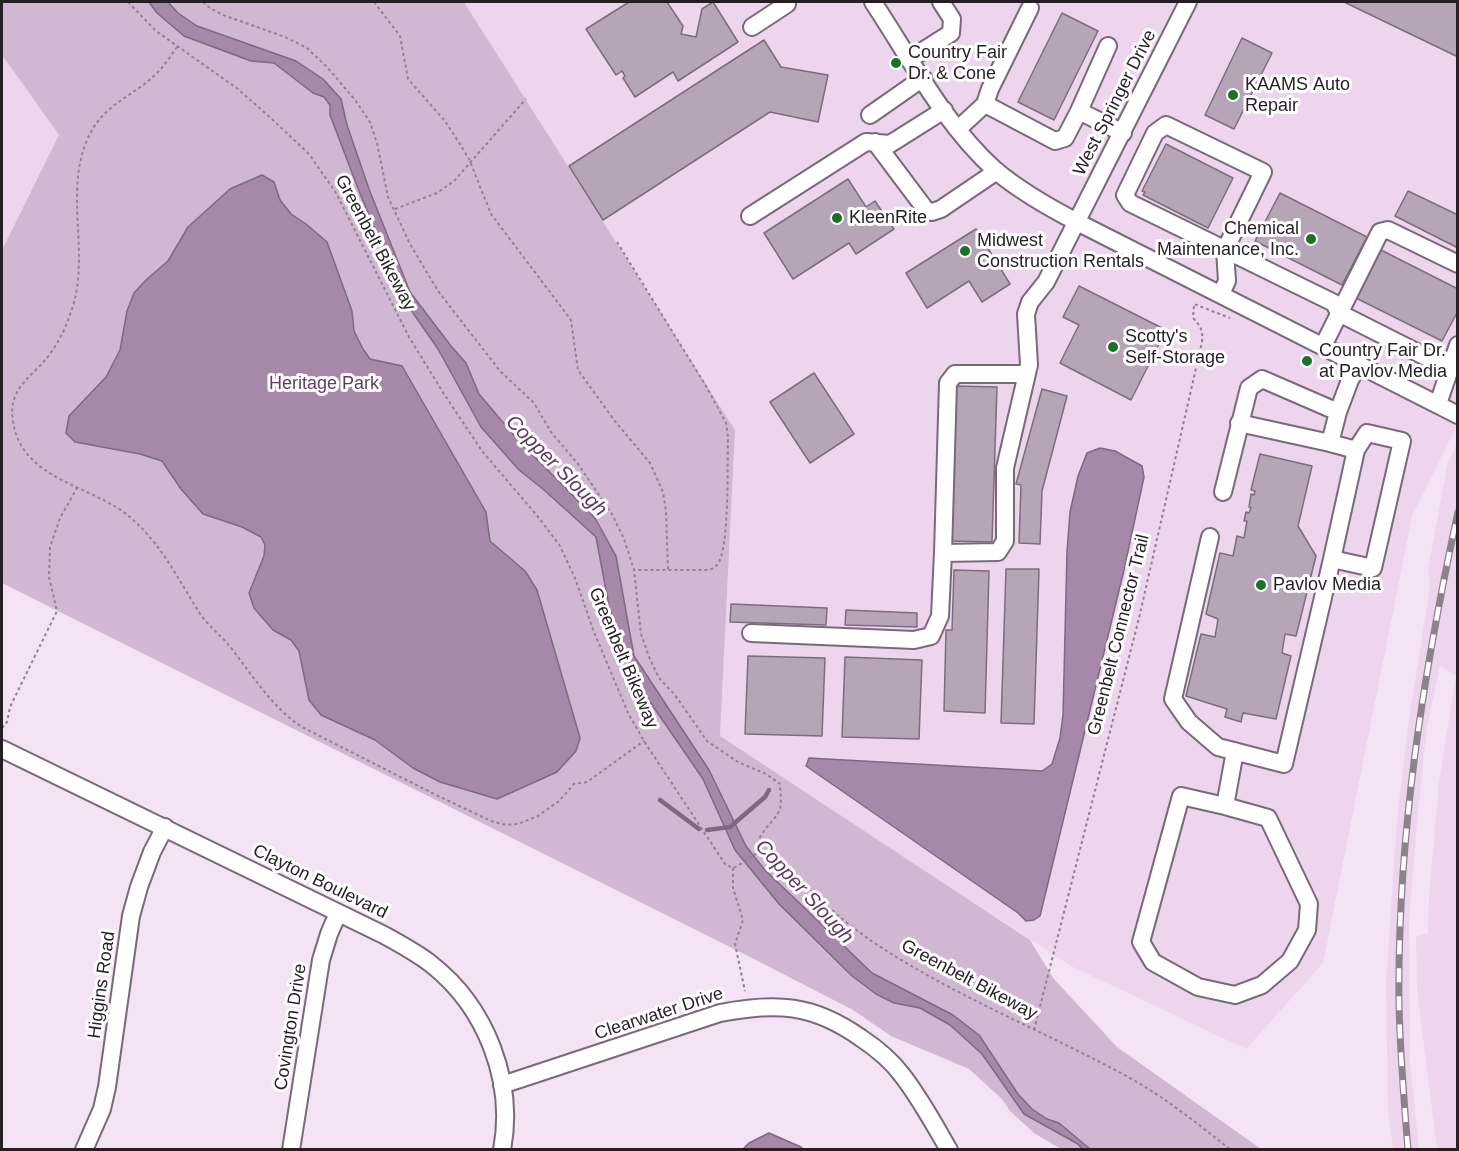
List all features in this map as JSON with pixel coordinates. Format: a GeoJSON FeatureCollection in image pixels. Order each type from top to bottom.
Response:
{"type":"FeatureCollection","features":[{"type":"Feature","properties":{"kind":"street"},"geometry":{"type":"LineString","coordinates":[[873,2],[958,129],[997,171],[1043,204],[1458,415]]}},
{"type":"Feature","properties":{"kind":"street"},"geometry":{"type":"LineString","coordinates":[[910,59],[951,33],[952,19],[941,2]]}},
{"type":"Feature","properties":{"kind":"street","name":"West Springer Drive"},"geometry":{"type":"LineString","coordinates":[[943,553],[998,552],[1005,541],[1005,468],[1029,365],[1026,314],[1030,302],[1046,282],[1188,2]]}},
{"type":"Feature","properties":{"kind":"street"},"geometry":{"type":"LineString","coordinates":[[753,27],[787,4]]}},
{"type":"Feature","properties":{"kind":"street"},"geometry":{"type":"LineString","coordinates":[[958,129],[985,104],[990,89],[1030,8]]}},
{"type":"Feature","properties":{"kind":"street"},"geometry":{"type":"LineString","coordinates":[[985,104],[1054,141],[1065,138],[1108,46]]}},
{"type":"Feature","properties":{"kind":"street"},"geometry":{"type":"LineString","coordinates":[[870,115],[922,78]]}},
{"type":"Feature","properties":{"kind":"street"},"geometry":{"type":"LineString","coordinates":[[750,216],[866,142],[890,144],[944,110]]}},
{"type":"Feature","properties":{"kind":"street"},"geometry":{"type":"LineString","coordinates":[[1079,111],[1123,132]]}},
{"type":"Feature","properties":{"kind":"street"},"geometry":{"type":"LineString","coordinates":[[1221,294],[1227,280],[1225,250],[1263,172],[1166,125],[1155,133],[1125,195],[1130,203],[1225,250],[1334,303],[1340,313],[1450,369]]}},
{"type":"Feature","properties":{"kind":"street"},"geometry":{"type":"LineString","coordinates":[[875,142],[926,210],[932,212],[941,209],[997,171]]}},
{"type":"Feature","properties":{"kind":"street"},"geometry":{"type":"LineString","coordinates":[[1323,346],[1380,232],[1388,230],[1458,264]]}},
{"type":"Feature","properties":{"kind":"street"},"geometry":{"type":"LineString","coordinates":[[1438,404],[1458,345]]}},
{"type":"Feature","properties":{"kind":"street"},"geometry":{"type":"LineString","coordinates":[[1330,443],[1338,412],[1350,380],[1359,364]]}},
{"type":"Feature","properties":{"kind":"street"},"geometry":{"type":"LineString","coordinates":[[751,633],[914,640],[931,636],[939,616],[948,383],[955,374],[1027,374]]}},
{"type":"Feature","properties":{"kind":"street"},"geometry":{"type":"LineString","coordinates":[[1223,492],[1249,388],[1262,379],[1338,412]]}},
{"type":"Feature","properties":{"kind":"street"},"geometry":{"type":"LineString","coordinates":[[1239,423],[1356,450]]}},
{"type":"Feature","properties":{"kind":"street"},"geometry":{"type":"LineString","coordinates":[[1210,537],[1173,699],[1189,722],[1218,747],[1284,764],[1356,450],[1367,433],[1402,441],[1373,568],[1332,559]]}},
{"type":"Feature","properties":{"kind":"street","name":"Clayton Boulevard"},"geometry":{"type":"LineString","coordinates":[[2,749],[165,827],[417,954],[451,982],[482,1025],[498,1064],[502,1085],[505,1113],[502,1149]]}},
{"type":"Feature","properties":{"kind":"street"},"geometry":{"type":"LineString","coordinates":[[1225,806],[1235,751]]}},
{"type":"Feature","properties":{"kind":"street"},"geometry":{"type":"LineString","coordinates":[[1181,796],[1225,806],[1268,818],[1309,904],[1307,930],[1290,961],[1262,985],[1235,995],[1198,987],[1153,962],[1141,942],[1181,796]]}},
{"type":"Feature","properties":{"kind":"street","name":"Higgins Road"},"geometry":{"type":"LineString","coordinates":[[84,1149],[102,1109],[107,1087],[131,916],[152,852],[165,827]]}},
{"type":"Feature","properties":{"kind":"street","name":"Covington Drive"},"geometry":{"type":"LineString","coordinates":[[291,1149],[321,960],[338,913]]}},
{"type":"Feature","properties":{"kind":"street","name":"Clearwater Drive"},"geometry":{"type":"LineString","coordinates":[[502,1085],[720,1013],[752,1007],[793,1008],[810,1012],[849,1029],[889,1060],[902,1074],[949,1149]]}},
{"type":"Feature","properties":{"kind":"path","name":"Greenbelt Bikeway"},"geometry":{"type":"LineString","coordinates":[[128,2],[156,31],[238,89],[309,154],[336,193],[409,336],[444,394],[482,451],[560,546],[575,578],[594,632],[628,713],[725,864],[733,868]]}},
{"type":"Feature","properties":{"kind":"path"},"geometry":{"type":"LineString","coordinates":[[203,2],[224,15],[285,37],[307,48],[327,67],[370,122],[377,143],[388,197],[410,244],[438,291],[500,371],[534,404],[550,432],[578,464],[606,506],[624,539],[634,570],[640,634],[659,678],[675,695],[707,741],[738,762],[766,774],[780,784],[780,810],[759,839],[756,854],[733,868],[733,888],[743,920],[735,944],[745,991]]}},
{"type":"Feature","properties":{"kind":"path"},"geometry":{"type":"LineString","coordinates":[[374,2],[400,36],[408,79],[445,122],[470,162],[494,219],[571,320],[578,370],[614,420],[643,452],[656,477],[663,492],[666,512],[668,569]]}},
{"type":"Feature","properties":{"kind":"path"},"geometry":{"type":"LineString","coordinates":[[177,47],[158,72],[110,108],[93,129],[86,144],[78,171],[78,265],[73,303],[60,338],[52,352],[24,380],[13,400],[13,420],[20,444],[45,471],[110,504],[142,527],[166,558],[209,626],[225,641],[268,698],[289,718],[317,735],[491,821],[506,825],[518,824],[538,816],[559,801],[574,784],[587,782],[644,741]]}},
{"type":"Feature","properties":{"kind":"path"},"geometry":{"type":"LineString","coordinates":[[394,209],[437,193],[454,181],[526,99]]}},
{"type":"Feature","properties":{"kind":"path"},"geometry":{"type":"LineString","coordinates":[[617,242],[706,386],[726,423],[728,438],[725,534],[718,564],[709,570],[634,570]]}},
{"type":"Feature","properties":{"kind":"path","name":"Greenbelt Connector Trail"},"geometry":{"type":"LineString","coordinates":[[1034,1030],[1139,618],[1202,342],[1203,332],[1193,318],[1194,304],[1232,319],[1240,304]]}},
{"type":"Feature","properties":{"kind":"path"},"geometry":{"type":"LineString","coordinates":[[2,728],[7,722],[10,707],[57,610],[49,578],[50,547],[60,518],[78,487]]}},
{"type":"Feature","properties":{"kind":"path","name":"Greenbelt Bikeway"},"geometry":{"type":"LineString","coordinates":[[756,854],[769,852],[859,933],[907,965],[1131,1079],[1231,1149]]}},
{"type":"Feature","properties":{"kind":"shaded area"},"geometry":{"type":"Polygon","coordinates":[[[149,2],[168,2],[178,13],[197,26],[296,61],[323,79],[341,99],[347,125],[369,189],[410,292],[466,363],[479,394],[517,439],[595,518],[616,556],[634,656],[709,770],[746,846],[764,869],[872,973],[953,1015],[979,1035],[1018,1094],[1032,1109],[1047,1119],[1059,1123],[1090,1149],[1082,1149],[1078,1144],[1024,1114],[982,1054],[950,1025],[920,1008],[894,1003],[876,994],[852,976],[779,904],[735,850],[703,779],[637,683],[609,606],[596,537],[519,470],[481,427],[438,349],[404,300],[330,115],[330,105],[324,97],[313,93],[274,63],[251,61],[184,36],[157,13],[149,2]]]}},
{"type":"Feature","properties":{"kind":"shaded area"},"geometry":{"type":"Polygon","coordinates":[[[464,2],[1457,2],[1457,425],[1412,516],[1323,963],[1246,1049],[1071,966],[720,737],[735,430],[464,2]]]}},
{"type":"Feature","properties":{"kind":"shaded area"},"geometry":{"type":"Polygon","coordinates":[[[2,55],[59,135],[2,250],[2,55]]]}},
{"type":"Feature","properties":{"kind":"shaded area"},"geometry":{"type":"Polygon","coordinates":[[[262,175],[274,182],[280,200],[291,214],[327,242],[352,311],[354,331],[363,349],[370,359],[402,366],[486,512],[490,541],[525,571],[537,590],[580,738],[576,751],[557,772],[497,799],[440,782],[413,768],[375,740],[321,715],[309,700],[299,651],[291,640],[273,630],[254,608],[249,593],[264,556],[265,545],[261,537],[242,527],[203,514],[181,489],[162,461],[140,454],[75,442],[66,433],[69,416],[106,377],[120,350],[127,311],[134,293],[168,261],[188,227],[230,189],[262,175]]]}},
{"type":"Feature","properties":{"kind":"shaded area"},"geometry":{"type":"Polygon","coordinates":[[[1457,444],[1457,1149],[1437,1149],[1417,990],[1416,936],[1428,933],[1439,782],[1456,676],[1440,666],[1427,726],[1409,920],[1410,1063],[1419,1149],[1393,1149],[1388,1110],[1386,983],[1397,819],[1409,719],[1430,587],[1428,569],[1448,462],[1457,444]]]}},
{"type":"Feature","properties":{"kind":"shaded area"},"geometry":{"type":"Polygon","coordinates":[[[1100,448],[1115,451],[1142,466],[1144,477],[1124,570],[1040,916],[1026,921],[1018,913],[806,766],[809,758],[1042,771],[1052,764],[1060,738],[1063,715],[1070,512],[1078,476],[1087,453],[1100,448]]]}},
{"type":"Feature","properties":{"kind":"shaded area"},"geometry":{"type":"Polygon","coordinates":[[[769,1133],[803,1149],[743,1149],[749,1143],[769,1133]]]}},
{"type":"Feature","properties":{"kind":"green space","name":"Heritage Park"},"geometry":{"type":"Polygon","coordinates":[[[2,2],[464,2],[735,430],[720,736],[1030,940],[1053,978],[1117,1047],[1261,1149],[1061,1149],[1034,1133],[969,1069],[891,1036],[853,1010],[752,958],[2,583],[2,250],[59,135],[2,55],[2,2]]]}},
{"type":"Feature","properties":{"kind":"building"},"geometry":{"type":"Polygon","coordinates":[[[629,2],[667,2],[683,26],[681,34],[696,37],[702,9],[713,2],[738,42],[678,81],[673,72],[635,97],[623,78],[625,76],[622,71],[616,75],[586,29],[629,2]]]}},
{"type":"Feature","properties":{"kind":"building"},"geometry":{"type":"Polygon","coordinates":[[[1344,2],[1458,2],[1458,53],[1456,56],[1344,2]]]}},
{"type":"Feature","properties":{"kind":"building"},"geometry":{"type":"Polygon","coordinates":[[[1062,13],[1098,31],[1054,120],[1018,102],[1062,13]]]}},
{"type":"Feature","properties":{"kind":"building","name":"KAAMS Auto Repair"},"geometry":{"type":"Polygon","coordinates":[[[1242,38],[1272,53],[1234,129],[1205,115],[1242,38]]]}},
{"type":"Feature","properties":{"kind":"building"},"geometry":{"type":"Polygon","coordinates":[[[764,40],[781,67],[828,75],[818,122],[770,112],[603,220],[569,166],[764,40]]]}},
{"type":"Feature","properties":{"kind":"building"},"geometry":{"type":"Polygon","coordinates":[[[1166,144],[1233,178],[1208,228],[1143,195],[1145,192],[1142,191],[1166,144]]]}},
{"type":"Feature","properties":{"kind":"building","name":"KleenRite"},"geometry":{"type":"Polygon","coordinates":[[[848,179],[866,207],[875,201],[894,229],[856,254],[849,243],[793,279],[764,233],[848,179]]]}},
{"type":"Feature","properties":{"kind":"building"},"geometry":{"type":"Polygon","coordinates":[[[1408,191],[1458,215],[1458,248],[1395,216],[1408,191]]]}},
{"type":"Feature","properties":{"kind":"building","name":"Chemical Maintenance, Inc."},"geometry":{"type":"Polygon","coordinates":[[[1280,193],[1367,237],[1342,285],[1255,241],[1280,193]]]}},
{"type":"Feature","properties":{"kind":"building","name":"Midwest Construction Rentals"},"geometry":{"type":"Polygon","coordinates":[[[976,229],[1010,284],[982,302],[969,281],[927,308],[906,273],[976,229]]]}},
{"type":"Feature","properties":{"kind":"building"},"geometry":{"type":"Polygon","coordinates":[[[1381,250],[1458,289],[1458,311],[1442,341],[1356,298],[1381,250]]]}},
{"type":"Feature","properties":{"kind":"building","name":"Scotty's Self-Storage"},"geometry":{"type":"Polygon","coordinates":[[[1079,286],[1166,330],[1131,400],[1060,363],[1079,325],[1063,317],[1079,286]]]}},
{"type":"Feature","properties":{"kind":"building"},"geometry":{"type":"Polygon","coordinates":[[[814,373],[854,434],[810,463],[770,402],[814,373]]]}},
{"type":"Feature","properties":{"kind":"building"},"geometry":{"type":"Polygon","coordinates":[[[955,386],[997,387],[992,542],[950,541],[955,386]]]}},
{"type":"Feature","properties":{"kind":"building"},"geometry":{"type":"Polygon","coordinates":[[[1042,389],[1067,396],[1042,491],[1040,544],[1019,543],[1021,485],[1016,484],[1042,389]]]}},
{"type":"Feature","properties":{"kind":"building","name":"Pavlov Media"},"geometry":{"type":"Polygon","coordinates":[[[1260,454],[1312,466],[1298,526],[1316,556],[1296,636],[1285,634],[1282,653],[1291,656],[1276,719],[1243,713],[1241,722],[1225,717],[1227,709],[1186,696],[1201,634],[1215,637],[1218,619],[1206,614],[1220,553],[1233,556],[1237,536],[1244,538],[1247,521],[1244,521],[1246,512],[1249,513],[1251,508],[1249,507],[1251,494],[1254,495],[1255,491],[1251,490],[1260,454]]]}},
{"type":"Feature","properties":{"kind":"building"},"geometry":{"type":"Polygon","coordinates":[[[1006,569],[1039,569],[1034,724],[1001,723],[1006,569]]]}},
{"type":"Feature","properties":{"kind":"building"},"geometry":{"type":"Polygon","coordinates":[[[954,570],[989,571],[985,713],[944,711],[946,630],[952,630],[954,570]]]}},
{"type":"Feature","properties":{"kind":"building"},"geometry":{"type":"Polygon","coordinates":[[[731,604],[827,608],[826,625],[730,622],[731,604]]]}},
{"type":"Feature","properties":{"kind":"building"},"geometry":{"type":"Polygon","coordinates":[[[846,610],[917,613],[917,627],[845,625],[846,610]]]}},
{"type":"Feature","properties":{"kind":"building"},"geometry":{"type":"Polygon","coordinates":[[[748,656],[825,658],[822,736],[745,734],[748,656]]]}},
{"type":"Feature","properties":{"kind":"building"},"geometry":{"type":"Polygon","coordinates":[[[845,657],[922,660],[919,739],[842,737],[845,657]]]}},
{"type":"Feature","properties":{"kind":"waterway"},"geometry":{"type":"LineString","coordinates":[[707,830],[730,827],[765,797],[769,790]]}},
{"type":"Feature","properties":{"kind":"waterway"},"geometry":{"type":"LineString","coordinates":[[660,800],[699,829]]}},
{"type":"Feature","properties":{"kind":"railway"},"geometry":{"type":"LineString","coordinates":[[1408,1150],[1399,1004],[1402,880],[1423,695],[1458,512]]}},
{"type":"Feature","properties":{"kind":"place","name":"Country Fair Dr. & Cone"},"geometry":{"type":"Point","coordinates":[896,63]}},
{"type":"Feature","properties":{"kind":"place","name":"KAAMS Auto Repair"},"geometry":{"type":"Point","coordinates":[1233,95]}},
{"type":"Feature","properties":{"kind":"place","name":"KleenRite"},"geometry":{"type":"Point","coordinates":[837,218]}},
{"type":"Feature","properties":{"kind":"place","name":"Chemical Maintenance, Inc."},"geometry":{"type":"Point","coordinates":[1311,239]}},
{"type":"Feature","properties":{"kind":"place","name":"Midwest Construction Rentals"},"geometry":{"type":"Point","coordinates":[965,251]}},
{"type":"Feature","properties":{"kind":"place","name":"Scotty's Self-Storage"},"geometry":{"type":"Point","coordinates":[1113,347]}},
{"type":"Feature","properties":{"kind":"place","name":"Country Fair Dr. at Pavlov Media"},"geometry":{"type":"Point","coordinates":[1307,361]}},
{"type":"Feature","properties":{"kind":"place","name":"Pavlov Media"},"geometry":{"type":"Point","coordinates":[1261,585]}},
{"type":"Feature","properties":{"kind":"water label","name":"Copper Slough"},"geometry":{"type":"Point","coordinates":[556,466]}},
{"type":"Feature","properties":{"kind":"water label","name":"Copper Slough"},"geometry":{"type":"Point","coordinates":[804,892]}}]}
